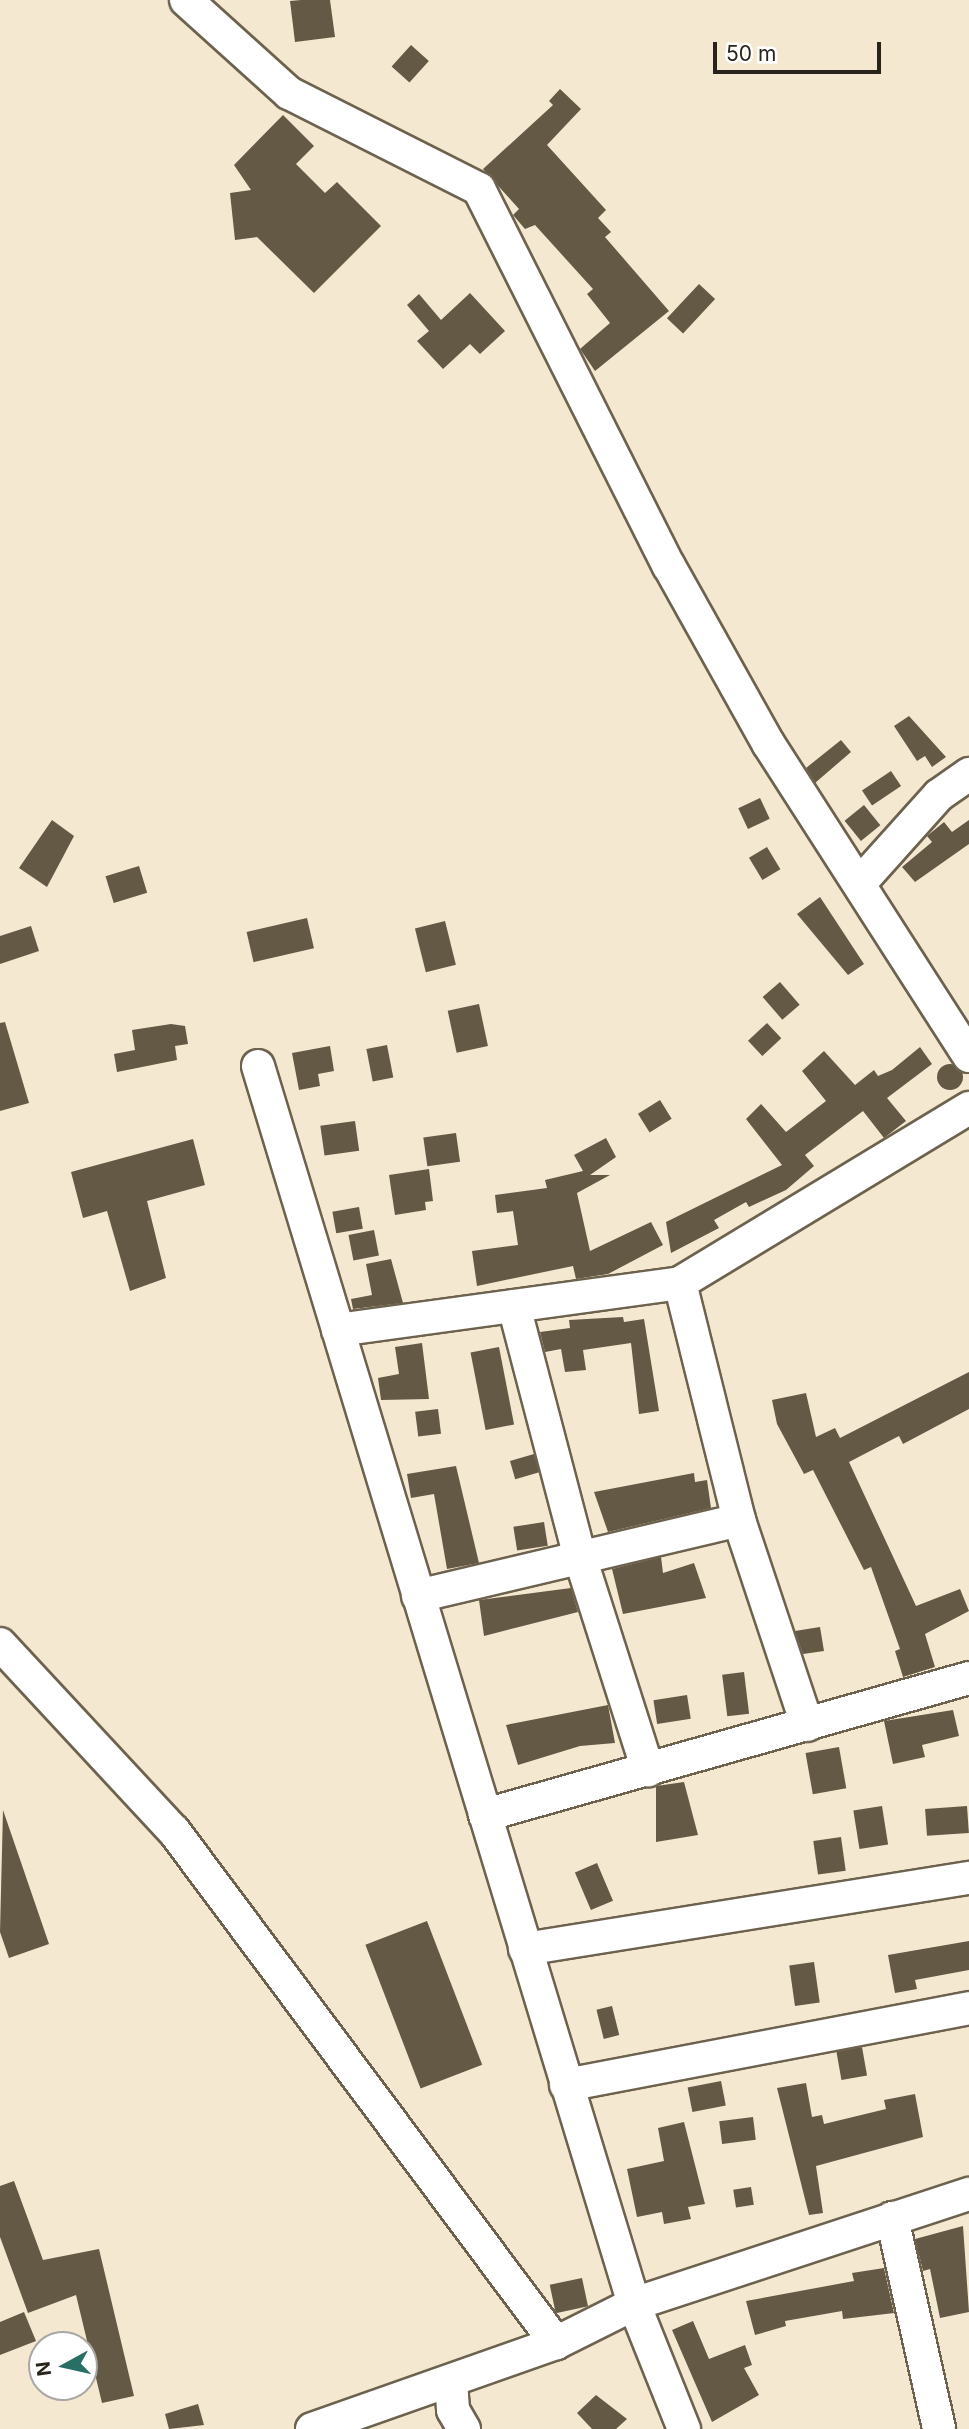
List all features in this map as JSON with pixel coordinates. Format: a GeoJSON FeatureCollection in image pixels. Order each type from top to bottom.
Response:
{"type":"FeatureCollection","features":[{"type":"Feature","properties":{"kind":"street"},"geometry":{"type":"LineString","coordinates":[[187,0],[289,93],[479,189],[675,578],[768,743],[969,1056]]}},
{"type":"Feature","properties":{"kind":"street"},"geometry":{"type":"LineString","coordinates":[[860,883],[939,795],[969,774]]}},
{"type":"Feature","properties":{"kind":"street"},"geometry":{"type":"LineString","coordinates":[[258,1066],[634,2304],[684,2429]]}},
{"type":"Feature","properties":{"kind":"street"},"geometry":{"type":"LineString","coordinates":[[338,1330],[680,1283],[969,1108]]}},
{"type":"Feature","properties":{"kind":"street"},"geometry":{"type":"LineString","coordinates":[[680,1283],[739,1520],[807,1725]]}},
{"type":"Feature","properties":{"kind":"street"},"geometry":{"type":"LineString","coordinates":[[514,1306],[580,1558],[648,1770]]}},
{"type":"Feature","properties":{"kind":"street"},"geometry":{"type":"LineString","coordinates":[[418,1596],[739,1520]]}},
{"type":"Feature","properties":{"kind":"street"},"geometry":{"type":"LineString","coordinates":[[0,1644],[174,1831],[556,2343]]}},
{"type":"Feature","properties":{"kind":"street"},"geometry":{"type":"LineString","coordinates":[[485,1815],[969,1678]]}},
{"type":"Feature","properties":{"kind":"street"},"geometry":{"type":"LineString","coordinates":[[525,1949],[969,1878]]}},
{"type":"Feature","properties":{"kind":"street"},"geometry":{"type":"LineString","coordinates":[[566,2085],[969,2008]]}},
{"type":"Feature","properties":{"kind":"street"},"geometry":{"type":"LineString","coordinates":[[312,2429],[556,2343],[634,2304],[892,2217],[969,2194]]}},
{"type":"Feature","properties":{"kind":"street"},"geometry":{"type":"LineString","coordinates":[[892,2217],[939,2429]]}},
{"type":"Feature","properties":{"kind":"street"},"geometry":{"type":"LineString","coordinates":[[451,2381],[453,2410],[464,2429]]}},
{"type":"Feature","properties":{"kind":"building"},"geometry":{"type":"Polygon","coordinates":[[[330,0],[335,37],[295,42],[290,1],[330,0]]]}},
{"type":"Feature","properties":{"kind":"building"},"geometry":{"type":"Polygon","coordinates":[[[411,45],[429,61],[409,83],[392,67],[411,45]]]}},
{"type":"Feature","properties":{"kind":"building"},"geometry":{"type":"Polygon","coordinates":[[[560,89],[581,109],[547,145],[606,210],[598,218],[611,232],[605,237],[669,311],[595,371],[580,349],[610,323],[587,294],[593,289],[535,225],[525,229],[513,215],[519,209],[483,169],[553,105],[549,101],[560,89]]]}},
{"type":"Feature","properties":{"kind":"building"},"geometry":{"type":"Polygon","coordinates":[[[283,115],[314,146],[296,164],[325,193],[337,182],[381,226],[314,293],[257,237],[235,240],[230,193],[251,190],[234,165],[283,115]]]}},
{"type":"Feature","properties":{"kind":"building"},"geometry":{"type":"Polygon","coordinates":[[[699,284],[715,299],[683,333],[667,318],[699,284]]]}},
{"type":"Feature","properties":{"kind":"building"},"geometry":{"type":"Polygon","coordinates":[[[470,293],[505,331],[480,354],[470,344],[443,369],[417,341],[429,331],[407,305],[419,294],[441,320],[470,293]]]}},
{"type":"Feature","properties":{"kind":"building"},"geometry":{"type":"Polygon","coordinates":[[[909,716],[946,757],[932,767],[925,756],[917,761],[894,726],[909,716]]]}},
{"type":"Feature","properties":{"kind":"building"},"geometry":{"type":"Polygon","coordinates":[[[841,740],[851,752],[815,783],[806,768],[841,740]]]}},
{"type":"Feature","properties":{"kind":"building"},"geometry":{"type":"Polygon","coordinates":[[[891,771],[901,786],[872,805],[862,791],[891,771]]]}},
{"type":"Feature","properties":{"kind":"building"},"geometry":{"type":"Polygon","coordinates":[[[760,798],[770,819],[748,829],[738,808],[760,798]]]}},
{"type":"Feature","properties":{"kind":"building"},"geometry":{"type":"Polygon","coordinates":[[[864,805],[880,825],[861,841],[845,821],[864,805]]]}},
{"type":"Feature","properties":{"kind":"building"},"geometry":{"type":"Polygon","coordinates":[[[52,820],[74,836],[47,887],[19,868],[52,820]]]}},
{"type":"Feature","properties":{"kind":"building"},"geometry":{"type":"Polygon","coordinates":[[[969,820],[969,844],[915,882],[902,867],[932,842],[927,836],[944,822],[952,832],[969,820]]]}},
{"type":"Feature","properties":{"kind":"building"},"geometry":{"type":"Polygon","coordinates":[[[767,847],[780,869],[762,880],[749,858],[767,847]]]}},
{"type":"Feature","properties":{"kind":"building"},"geometry":{"type":"Polygon","coordinates":[[[139,866],[147,893],[114,903],[106,876],[139,866]]]}},
{"type":"Feature","properties":{"kind":"building"},"geometry":{"type":"Polygon","coordinates":[[[820,897],[864,964],[848,975],[797,914],[820,897]]]}},
{"type":"Feature","properties":{"kind":"building"},"geometry":{"type":"Polygon","coordinates":[[[307,918],[314,948],[254,962],[247,932],[307,918]]]}},
{"type":"Feature","properties":{"kind":"building"},"geometry":{"type":"Polygon","coordinates":[[[445,921],[456,965],[426,972],[415,928],[445,921]]]}},
{"type":"Feature","properties":{"kind":"building"},"geometry":{"type":"Polygon","coordinates":[[[31,926],[39,951],[0,964],[0,936],[31,926]]]}},
{"type":"Feature","properties":{"kind":"building"},"geometry":{"type":"Polygon","coordinates":[[[780,982],[800,1005],[782,1020],[763,997],[780,982]]]}},
{"type":"Feature","properties":{"kind":"building"},"geometry":{"type":"Polygon","coordinates":[[[479,1004],[488,1046],[457,1053],[448,1011],[479,1004]]]}},
{"type":"Feature","properties":{"kind":"building"},"geometry":{"type":"Polygon","coordinates":[[[5,1022],[29,1103],[0,1111],[0,1023],[5,1022]]]}},
{"type":"Feature","properties":{"kind":"building"},"geometry":{"type":"Polygon","coordinates":[[[767,1023],[781,1038],[762,1056],[748,1041],[767,1023]]]}},
{"type":"Feature","properties":{"kind":"building"},"geometry":{"type":"Polygon","coordinates":[[[171,1024],[185,1026],[188,1044],[175,1046],[177,1060],[117,1072],[114,1054],[135,1050],[132,1030],[171,1024]]]}},
{"type":"Feature","properties":{"kind":"building"},"geometry":{"type":"Polygon","coordinates":[[[387,1045],[393,1077],[373,1081],[366,1049],[387,1045]]]}},
{"type":"Feature","properties":{"kind":"building"},"geometry":{"type":"Polygon","coordinates":[[[330,1046],[334,1071],[318,1074],[320,1086],[299,1090],[292,1053],[330,1046]]]}},
{"type":"Feature","properties":{"kind":"building"},"geometry":{"type":"Polygon","coordinates":[[[920,1047],[932,1064],[887,1098],[906,1121],[884,1138],[863,1111],[805,1155],[814,1166],[786,1190],[749,1207],[746,1202],[714,1220],[719,1228],[671,1253],[666,1222],[782,1165],[746,1119],[761,1104],[786,1132],[826,1101],[802,1071],[824,1051],[855,1085],[874,1070],[878,1076],[892,1070],[920,1047]]]}},
{"type":"Feature","properties":{"kind":"building"},"geometry":{"type":"Polygon","coordinates":[[[950,1064],[959,1068],[963,1077],[959,1086],[950,1090],[941,1086],[937,1077],[941,1068],[950,1064]]]}},
{"type":"Feature","properties":{"kind":"building"},"geometry":{"type":"Polygon","coordinates":[[[660,1100],[672,1119],[650,1132],[638,1114],[660,1100]]]}},
{"type":"Feature","properties":{"kind":"building"},"geometry":{"type":"Polygon","coordinates":[[[355,1121],[359,1151],[325,1156],[320,1126],[355,1121]]]}},
{"type":"Feature","properties":{"kind":"building"},"geometry":{"type":"Polygon","coordinates":[[[456,1133],[460,1162],[427,1166],[423,1138],[456,1133]]]}},
{"type":"Feature","properties":{"kind":"building"},"geometry":{"type":"Polygon","coordinates":[[[606,1138],[616,1157],[590,1175],[610,1175],[577,1193],[590,1251],[651,1222],[663,1245],[608,1274],[576,1279],[573,1266],[477,1286],[472,1251],[518,1245],[513,1211],[497,1213],[495,1195],[547,1188],[545,1180],[583,1171],[574,1155],[606,1138]]]}},
{"type":"Feature","properties":{"kind":"building"},"geometry":{"type":"Polygon","coordinates":[[[193,1139],[205,1185],[147,1201],[166,1278],[130,1291],[107,1211],[83,1218],[71,1172],[193,1139]]]}},
{"type":"Feature","properties":{"kind":"building"},"geometry":{"type":"Polygon","coordinates":[[[429,1169],[433,1201],[425,1202],[426,1210],[395,1215],[389,1175],[429,1169]]]}},
{"type":"Feature","properties":{"kind":"building"},"geometry":{"type":"Polygon","coordinates":[[[359,1207],[363,1229],[336,1233],[332,1212],[359,1207]]]}},
{"type":"Feature","properties":{"kind":"building"},"geometry":{"type":"Polygon","coordinates":[[[374,1230],[379,1256],[353,1260],[348,1235],[374,1230]]]}},
{"type":"Feature","properties":{"kind":"building"},"geometry":{"type":"Polygon","coordinates":[[[391,1259],[403,1303],[353,1309],[351,1299],[372,1295],[366,1264],[391,1259]]]}},
{"type":"Feature","properties":{"kind":"building"},"geometry":{"type":"Polygon","coordinates":[[[623,1317],[624,1322],[644,1319],[659,1411],[639,1414],[631,1343],[583,1350],[586,1370],[565,1372],[561,1349],[545,1352],[540,1332],[570,1328],[569,1320],[623,1317]]]}},
{"type":"Feature","properties":{"kind":"building"},"geometry":{"type":"Polygon","coordinates":[[[422,1343],[429,1399],[381,1400],[378,1378],[399,1374],[395,1347],[422,1343]]]}},
{"type":"Feature","properties":{"kind":"building"},"geometry":{"type":"Polygon","coordinates":[[[499,1347],[514,1425],[486,1430],[471,1353],[499,1347]]]}},
{"type":"Feature","properties":{"kind":"building"},"geometry":{"type":"Polygon","coordinates":[[[969,1372],[969,1409],[903,1444],[899,1436],[849,1462],[916,1606],[960,1589],[969,1611],[925,1634],[935,1667],[903,1677],[895,1651],[900,1649],[871,1567],[864,1570],[813,1470],[804,1474],[777,1424],[772,1400],[806,1393],[816,1437],[835,1428],[840,1438],[969,1372]]]}},
{"type":"Feature","properties":{"kind":"building"},"geometry":{"type":"Polygon","coordinates":[[[438,1409],[441,1434],[418,1437],[415,1412],[438,1409]]]}},
{"type":"Feature","properties":{"kind":"building"},"geometry":{"type":"Polygon","coordinates":[[[534,1454],[539,1472],[515,1479],[510,1461],[534,1454]]]}},
{"type":"Feature","properties":{"kind":"building"},"geometry":{"type":"Polygon","coordinates":[[[456,1466],[479,1563],[447,1569],[434,1494],[411,1498],[407,1474],[456,1466]]]}},
{"type":"Feature","properties":{"kind":"building"},"geometry":{"type":"Polygon","coordinates":[[[694,1473],[695,1482],[707,1480],[711,1508],[608,1532],[594,1492],[694,1473]]]}},
{"type":"Feature","properties":{"kind":"building"},"geometry":{"type":"Polygon","coordinates":[[[544,1522],[548,1546],[517,1551],[513,1527],[544,1522]]]}},
{"type":"Feature","properties":{"kind":"building"},"geometry":{"type":"Polygon","coordinates":[[[661,1557],[663,1573],[694,1563],[706,1598],[623,1614],[612,1569],[661,1557]]]}},
{"type":"Feature","properties":{"kind":"building"},"geometry":{"type":"Polygon","coordinates":[[[571,1588],[578,1612],[484,1636],[479,1600],[571,1588]]]}},
{"type":"Feature","properties":{"kind":"building"},"geometry":{"type":"Polygon","coordinates":[[[820,1627],[824,1651],[803,1654],[795,1631],[820,1627]]]}},
{"type":"Feature","properties":{"kind":"building"},"geometry":{"type":"Polygon","coordinates":[[[744,1672],[749,1714],[727,1716],[722,1675],[744,1672]]]}},
{"type":"Feature","properties":{"kind":"building"},"geometry":{"type":"Polygon","coordinates":[[[687,1695],[691,1719],[657,1724],[653,1700],[687,1695]]]}},
{"type":"Feature","properties":{"kind":"building"},"geometry":{"type":"Polygon","coordinates":[[[608,1705],[615,1743],[580,1746],[518,1765],[506,1725],[608,1705]]]}},
{"type":"Feature","properties":{"kind":"building"},"geometry":{"type":"Polygon","coordinates":[[[953,1710],[959,1736],[922,1745],[925,1757],[893,1764],[884,1721],[953,1710]]]}},
{"type":"Feature","properties":{"kind":"building"},"geometry":{"type":"Polygon","coordinates":[[[839,1747],[846,1788],[813,1794],[806,1753],[839,1747]]]}},
{"type":"Feature","properties":{"kind":"building"},"geometry":{"type":"Polygon","coordinates":[[[684,1782],[698,1835],[656,1842],[656,1786],[684,1782]]]}},
{"type":"Feature","properties":{"kind":"building"},"geometry":{"type":"Polygon","coordinates":[[[882,1806],[888,1845],[859,1849],[853,1811],[882,1806]]]}},
{"type":"Feature","properties":{"kind":"building"},"geometry":{"type":"Polygon","coordinates":[[[967,1806],[969,1833],[927,1836],[925,1809],[967,1806]]]}},
{"type":"Feature","properties":{"kind":"building"},"geometry":{"type":"Polygon","coordinates":[[[3,1810],[49,1944],[9,1958],[0,1932],[3,1810]]]}},
{"type":"Feature","properties":{"kind":"building"},"geometry":{"type":"Polygon","coordinates":[[[841,1837],[846,1871],[818,1875],[813,1841],[841,1837]]]}},
{"type":"Feature","properties":{"kind":"building"},"geometry":{"type":"Polygon","coordinates":[[[597,1863],[613,1901],[591,1910],[575,1872],[597,1863]]]}},
{"type":"Feature","properties":{"kind":"building"},"geometry":{"type":"Polygon","coordinates":[[[427,1921],[482,2065],[421,2088],[365,1945],[427,1921]]]}},
{"type":"Feature","properties":{"kind":"building"},"geometry":{"type":"Polygon","coordinates":[[[969,1941],[969,1970],[915,1980],[917,1989],[895,1993],[888,1955],[969,1941]]]}},
{"type":"Feature","properties":{"kind":"building"},"geometry":{"type":"Polygon","coordinates":[[[814,1962],[820,2003],[795,2006],[789,1965],[814,1962]]]}},
{"type":"Feature","properties":{"kind":"building"},"geometry":{"type":"Polygon","coordinates":[[[612,2006],[619,2035],[604,2039],[596,2010],[612,2006]]]}},
{"type":"Feature","properties":{"kind":"building"},"geometry":{"type":"Polygon","coordinates":[[[862,2047],[867,2076],[841,2080],[836,2052],[862,2047]]]}},
{"type":"Feature","properties":{"kind":"building"},"geometry":{"type":"Polygon","coordinates":[[[721,2081],[726,2106],[692,2112],[688,2087],[721,2081]]]}},
{"type":"Feature","properties":{"kind":"building"},"geometry":{"type":"Polygon","coordinates":[[[806,2083],[812,2117],[822,2115],[824,2124],[886,2109],[884,2100],[915,2094],[923,2137],[816,2166],[823,2213],[809,2215],[777,2088],[806,2083]]]}},
{"type":"Feature","properties":{"kind":"building"},"geometry":{"type":"Polygon","coordinates":[[[753,2117],[756,2140],[722,2144],[719,2121],[753,2117]]]}},
{"type":"Feature","properties":{"kind":"building"},"geometry":{"type":"Polygon","coordinates":[[[684,2122],[705,2204],[688,2207],[691,2219],[664,2224],[662,2212],[637,2217],[627,2169],[664,2161],[658,2128],[684,2122]]]}},
{"type":"Feature","properties":{"kind":"building"},"geometry":{"type":"Polygon","coordinates":[[[14,2181],[43,2260],[99,2249],[134,2396],[102,2403],[98,2386],[98,2331],[85,2331],[76,2295],[28,2313],[0,2237],[0,2186],[14,2181]]]}},
{"type":"Feature","properties":{"kind":"building"},"geometry":{"type":"Polygon","coordinates":[[[751,2187],[754,2205],[736,2208],[733,2190],[751,2187]]]}},
{"type":"Feature","properties":{"kind":"building"},"geometry":{"type":"Polygon","coordinates":[[[963,2226],[969,2312],[940,2318],[930,2269],[923,2271],[915,2239],[963,2226]]]}},
{"type":"Feature","properties":{"kind":"building"},"geometry":{"type":"Polygon","coordinates":[[[884,2268],[894,2313],[843,2319],[842,2311],[785,2321],[786,2326],[755,2335],[746,2301],[854,2281],[852,2273],[884,2268]]]}},
{"type":"Feature","properties":{"kind":"building"},"geometry":{"type":"Polygon","coordinates":[[[582,2278],[588,2306],[556,2313],[550,2285],[582,2278]]]}},
{"type":"Feature","properties":{"kind":"building"},"geometry":{"type":"Polygon","coordinates":[[[24,2312],[32,2331],[28,2331],[28,2344],[0,2355],[0,2322],[24,2312]]]}},
{"type":"Feature","properties":{"kind":"building"},"geometry":{"type":"Polygon","coordinates":[[[693,2321],[709,2359],[745,2345],[752,2365],[744,2368],[759,2395],[712,2422],[672,2330],[693,2321]]]}},
{"type":"Feature","properties":{"kind":"building"},"geometry":{"type":"Polygon","coordinates":[[[596,2395],[627,2419],[616,2429],[592,2429],[577,2413],[596,2395]]]}},
{"type":"Feature","properties":{"kind":"building"},"geometry":{"type":"Polygon","coordinates":[[[198,2404],[204,2425],[169,2429],[165,2414],[198,2404]]]}}]}
